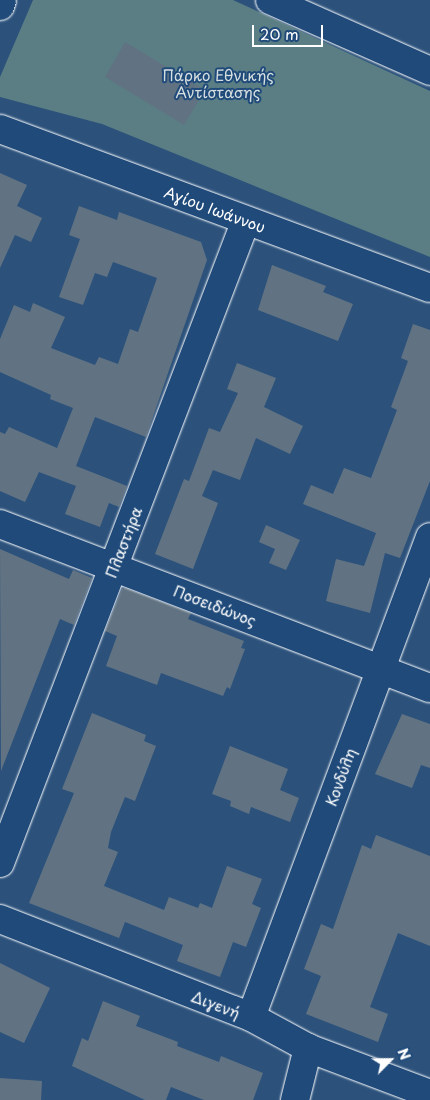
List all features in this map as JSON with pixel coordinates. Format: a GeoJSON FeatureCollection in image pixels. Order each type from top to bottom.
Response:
{"type":"FeatureCollection","features":[{"type":"Feature","properties":{"kind":"street"},"geometry":{"type":"LineString","coordinates":[[0,6],[2,0]]}},
{"type":"Feature","properties":{"kind":"street"},"geometry":{"type":"LineString","coordinates":[[270,0],[428,65]]}},
{"type":"Feature","properties":{"kind":"street","name":"Αγίου Ιωάννου"},"geometry":{"type":"LineString","coordinates":[[0,129],[430,288]]}},
{"type":"Feature","properties":{"kind":"street","name":"Πλαστήρα"},"geometry":{"type":"LineString","coordinates":[[0,863],[246,220]]}},
{"type":"Feature","properties":{"kind":"street","name":"Ποσειδώνος"},"geometry":{"type":"LineString","coordinates":[[0,524],[430,688]]}},
{"type":"Feature","properties":{"kind":"street","name":"Κονδύλη"},"geometry":{"type":"LineString","coordinates":[[251,1017],[430,537]]}},
{"type":"Feature","properties":{"kind":"street","name":"Διγενή"},"geometry":{"type":"LineString","coordinates":[[0,919],[251,1017],[308,1048],[430,1094]]}},
{"type":"Feature","properties":{"kind":"street"},"geometry":{"type":"LineString","coordinates":[[295,1100],[308,1048]]}},
{"type":"Feature","properties":{"kind":"green space","name":"Πάρκο Εθνικής Αντίστασης"},"geometry":{"type":"Polygon","coordinates":[[[33,0],[233,0],[430,91],[430,257],[102,124],[0,97],[0,77],[33,0]]]}},
{"type":"Feature","properties":{"kind":"building"},"geometry":{"type":"Polygon","coordinates":[[[125,42],[205,90],[184,125],[105,77],[125,42]]]}},
{"type":"Feature","properties":{"kind":"building"},"geometry":{"type":"Polygon","coordinates":[[[0,173],[27,185],[17,206],[42,218],[31,242],[15,235],[0,268],[0,173]]]}},
{"type":"Feature","properties":{"kind":"building"},"geometry":{"type":"Polygon","coordinates":[[[79,206],[117,220],[119,212],[201,242],[207,260],[146,437],[95,417],[76,466],[127,486],[119,507],[109,503],[100,527],[65,514],[76,486],[39,472],[25,502],[0,491],[0,432],[5,434],[9,427],[57,448],[73,408],[50,399],[51,395],[0,372],[0,339],[14,305],[30,312],[33,303],[65,317],[51,348],[95,365],[99,357],[118,364],[130,329],[138,332],[157,278],[113,262],[107,277],[95,273],[83,305],[59,297],[80,239],[69,235],[79,206]]]}},
{"type":"Feature","properties":{"kind":"building"},"geometry":{"type":"Polygon","coordinates":[[[272,265],[326,286],[323,292],[353,304],[338,341],[258,310],[272,265]]]}},
{"type":"Feature","properties":{"kind":"building"},"geometry":{"type":"Polygon","coordinates":[[[413,324],[430,330],[430,481],[400,558],[385,553],[370,613],[326,601],[336,559],[364,566],[376,533],[303,504],[311,485],[333,494],[344,468],[371,478],[397,410],[391,407],[408,361],[401,358],[413,324]]]}},
{"type":"Feature","properties":{"kind":"building"},"geometry":{"type":"Polygon","coordinates":[[[237,363],[276,378],[264,407],[303,426],[290,454],[256,438],[240,480],[213,470],[202,496],[218,503],[193,569],[155,554],[184,479],[189,481],[209,428],[220,432],[238,393],[227,389],[237,363]]]}},
{"type":"Feature","properties":{"kind":"building"},"geometry":{"type":"Polygon","coordinates":[[[266,525],[300,540],[286,570],[269,563],[275,549],[259,542],[266,525]]]}},
{"type":"Feature","properties":{"kind":"building"},"geometry":{"type":"Polygon","coordinates":[[[0,549],[69,579],[73,570],[92,578],[74,625],[60,619],[1,771],[0,549]]]}},
{"type":"Feature","properties":{"kind":"building"},"geometry":{"type":"Polygon","coordinates":[[[125,588],[191,613],[188,619],[244,641],[241,648],[245,649],[230,689],[227,687],[223,696],[161,673],[157,685],[106,666],[117,636],[105,631],[122,589],[125,588]]]}},
{"type":"Feature","properties":{"kind":"building"},"geometry":{"type":"Polygon","coordinates":[[[92,713],[146,735],[144,741],[156,746],[135,801],[125,797],[111,832],[108,848],[118,852],[104,886],[164,910],[169,897],[198,908],[200,903],[212,908],[227,866],[262,879],[252,904],[261,908],[246,947],[233,942],[220,977],[177,961],[183,945],[125,922],[119,938],[29,903],[74,793],[62,789],[92,713]]]}},
{"type":"Feature","properties":{"kind":"building"},"geometry":{"type":"Polygon","coordinates":[[[402,714],[430,724],[430,768],[421,765],[412,788],[375,774],[402,714]]]}},
{"type":"Feature","properties":{"kind":"building"},"geometry":{"type":"Polygon","coordinates":[[[230,746],[288,769],[280,790],[299,798],[290,822],[251,807],[249,814],[230,806],[231,801],[212,794],[230,746]]]}},
{"type":"Feature","properties":{"kind":"building"},"geometry":{"type":"Polygon","coordinates":[[[376,835],[430,856],[430,946],[398,933],[370,1007],[388,1014],[378,1042],[306,1014],[321,976],[304,969],[321,924],[333,929],[362,845],[371,849],[376,835]]]}},
{"type":"Feature","properties":{"kind":"building"},"geometry":{"type":"Polygon","coordinates":[[[0,963],[50,988],[24,1043],[0,1032],[0,963]]]}},
{"type":"Feature","properties":{"kind":"building"},"geometry":{"type":"Polygon","coordinates":[[[103,1001],[140,1016],[136,1026],[178,1042],[177,1046],[219,1062],[221,1056],[263,1073],[253,1100],[204,1100],[171,1087],[166,1100],[145,1100],[72,1066],[82,1038],[88,1041],[103,1001]]]}},
{"type":"Feature","properties":{"kind":"building"},"geometry":{"type":"Polygon","coordinates":[[[0,1078],[42,1081],[41,1100],[0,1100],[0,1078]]]}}]}
